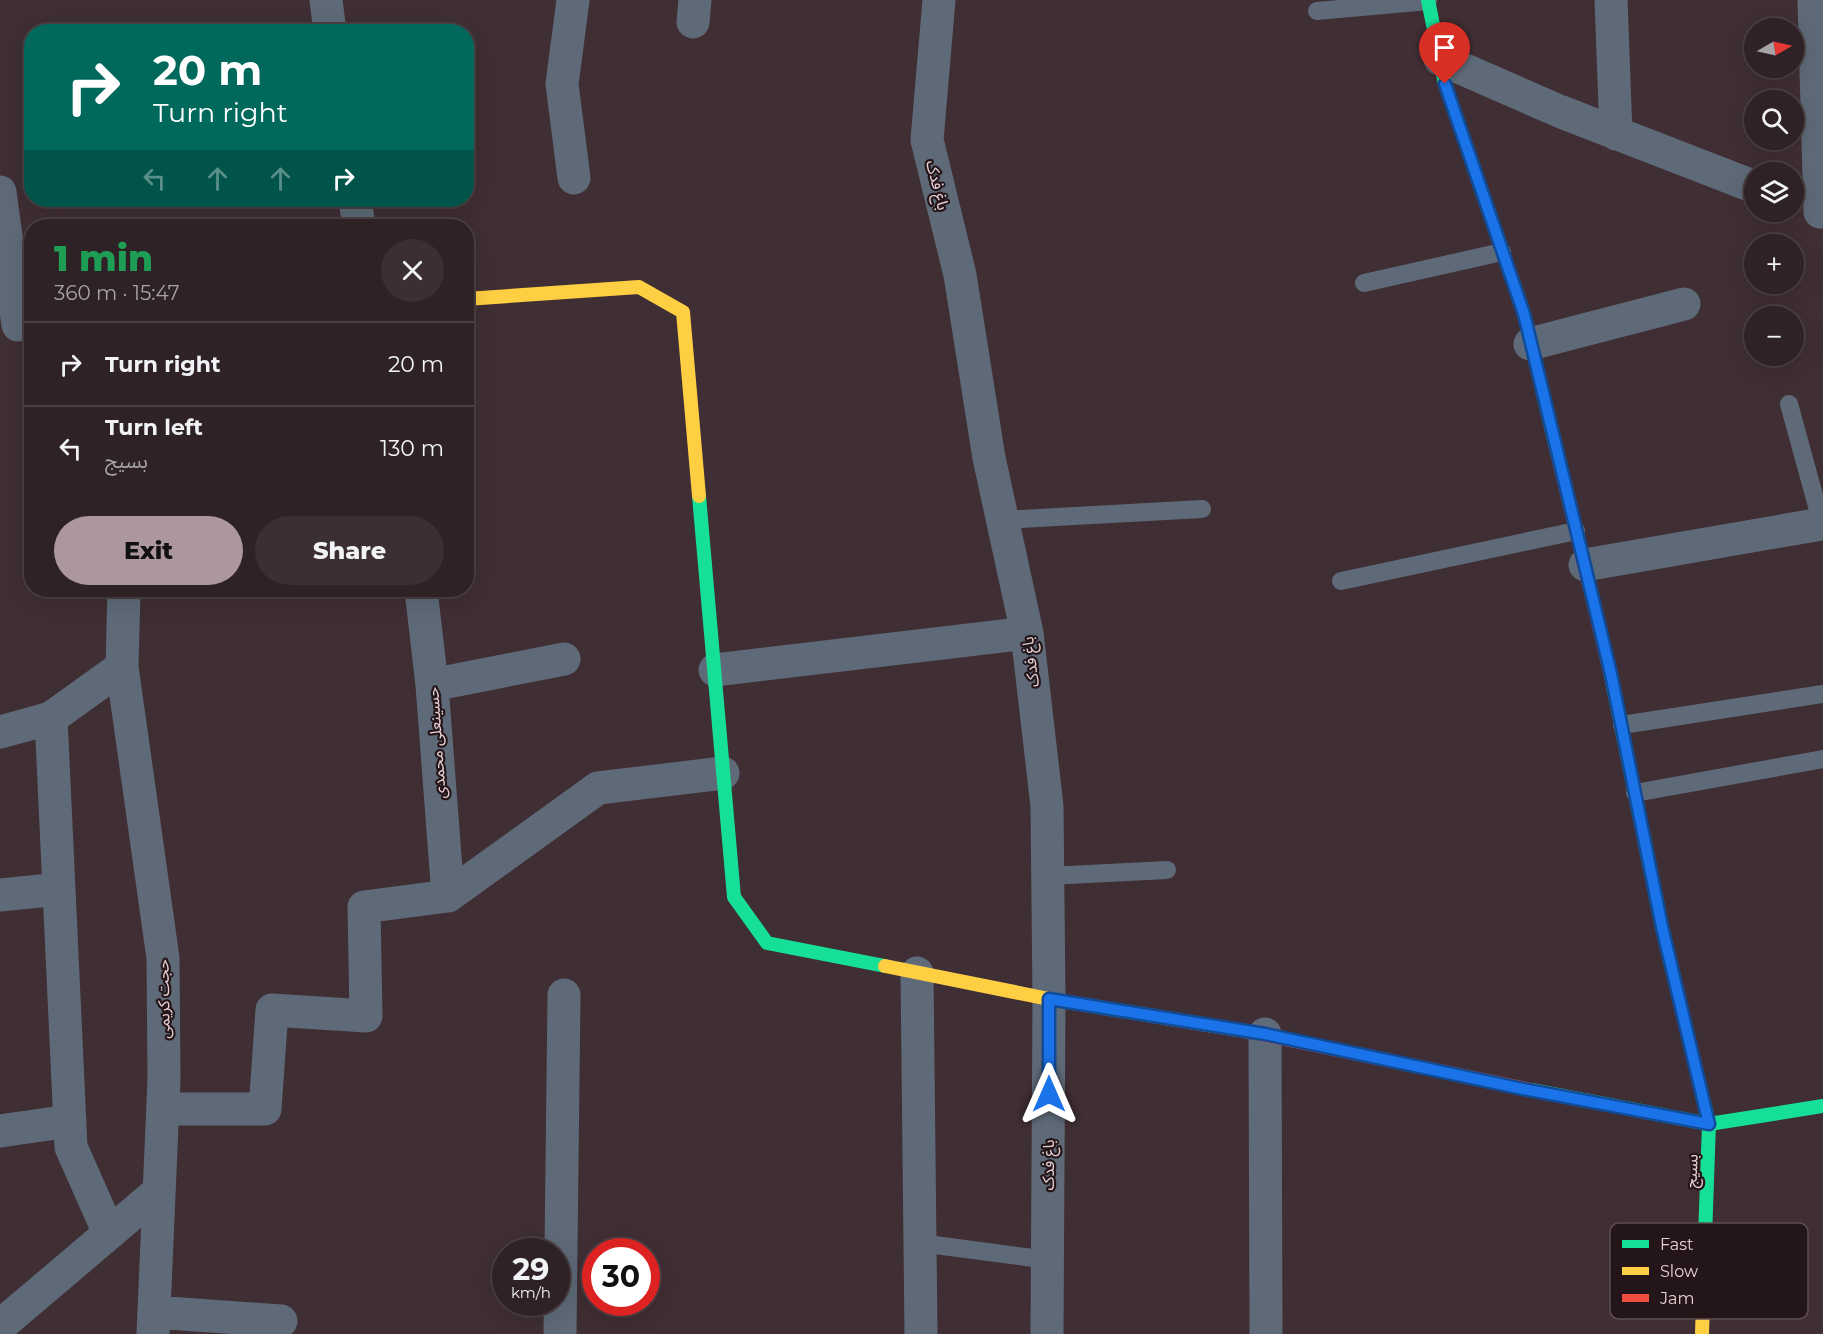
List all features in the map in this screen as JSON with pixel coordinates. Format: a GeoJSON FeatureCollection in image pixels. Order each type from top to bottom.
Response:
{"type":"FeatureCollection","features":[{"type":"Feature","properties":{"kind":"street"},"geometry":{"type":"LineString","coordinates":[[326,0],[329,24]]}},
{"type":"Feature","properties":{"kind":"street"},"geometry":{"type":"LineString","coordinates":[[573,0],[562,84],[574,178]]}},
{"type":"Feature","properties":{"kind":"street","name":"باغ فدک"},"geometry":{"type":"LineString","coordinates":[[939,0],[927,140],[960,274],[989,458],[1027,633],[1047,806],[1049,999],[1047,1334]]}},
{"type":"Feature","properties":{"kind":"street"},"geometry":{"type":"LineString","coordinates":[[1611,0],[1616,134]]}},
{"type":"Feature","properties":{"kind":"street"},"geometry":{"type":"LineString","coordinates":[[1812,209],[1814,0]]}},
{"type":"Feature","properties":{"kind":"street","name":"بسیج"},"geometry":{"type":"LineString","coordinates":[[1428,1],[1445,84],[1524,314],[1622,725],[1662,927],[1709,1124],[1706,1223]]}},
{"type":"Feature","properties":{"kind":"street"},"geometry":{"type":"LineString","coordinates":[[1440,58],[1616,134],[1744,183]]}},
{"type":"Feature","properties":{"kind":"street"},"geometry":{"type":"LineString","coordinates":[[0,192],[17,325]]}},
{"type":"Feature","properties":{"kind":"street"},"geometry":{"type":"LineString","coordinates":[[474,298],[639,287],[683,312],[734,897],[767,943],[1049,999],[1265,1034],[1523,1089],[1709,1124],[1823,1106]]}},
{"type":"Feature","properties":{"kind":"street"},"geometry":{"type":"LineString","coordinates":[[1530,344],[1684,304]]}},
{"type":"Feature","properties":{"kind":"street"},"geometry":{"type":"LineString","coordinates":[[1585,566],[1822,526]]}},
{"type":"Feature","properties":{"kind":"street","name":"حجت کریمی"},"geometry":{"type":"LineString","coordinates":[[124,597],[122,667],[163,958],[163,1109],[154,1323]]}},
{"type":"Feature","properties":{"kind":"street","name":"حسینعلی محمدی"},"geometry":{"type":"LineString","coordinates":[[422,597],[432,685],[448,896]]}},
{"type":"Feature","properties":{"kind":"street"},"geometry":{"type":"LineString","coordinates":[[715,670],[1027,633]]}},
{"type":"Feature","properties":{"kind":"street"},"geometry":{"type":"LineString","coordinates":[[432,685],[564,659]]}},
{"type":"Feature","properties":{"kind":"street"},"geometry":{"type":"LineString","coordinates":[[0,732],[51,718],[122,667]]}},
{"type":"Feature","properties":{"kind":"street"},"geometry":{"type":"LineString","coordinates":[[51,718],[71,1147],[109,1233]]}},
{"type":"Feature","properties":{"kind":"street"},"geometry":{"type":"LineString","coordinates":[[163,1109],[265,1109],[272,1010],[366,1016],[364,907],[448,896],[598,788],[723,773]]}},
{"type":"Feature","properties":{"kind":"street"},"geometry":{"type":"LineString","coordinates":[[0,895],[59,889]]}},
{"type":"Feature","properties":{"kind":"street"},"geometry":{"type":"LineString","coordinates":[[917,972],[921,1334]]}},
{"type":"Feature","properties":{"kind":"street"},"geometry":{"type":"LineString","coordinates":[[560,1334],[564,995]]}},
{"type":"Feature","properties":{"kind":"street"},"geometry":{"type":"LineString","coordinates":[[1265,1034],[1266,1334]]}},
{"type":"Feature","properties":{"kind":"street"},"geometry":{"type":"LineString","coordinates":[[0,1131],[70,1121]]}},
{"type":"Feature","properties":{"kind":"street"},"geometry":{"type":"LineString","coordinates":[[0,1326],[159,1191]]}},
{"type":"Feature","properties":{"kind":"street","name":"بسیج"},"geometry":{"type":"LineString","coordinates":[[1702,1319],[1702,1334]]}},
{"type":"Feature","properties":{"kind":"street"},"geometry":{"type":"LineString","coordinates":[[154,1323],[281,1321]]}},
{"type":"Feature","properties":{"kind":"lane"},"geometry":{"type":"LineString","coordinates":[[1317,11],[1428,1]]}},
{"type":"Feature","properties":{"kind":"lane"},"geometry":{"type":"LineString","coordinates":[[1364,283],[1502,252]]}},
{"type":"Feature","properties":{"kind":"lane"},"geometry":{"type":"LineString","coordinates":[[1789,404],[1822,526]]}},
{"type":"Feature","properties":{"kind":"lane"},"geometry":{"type":"LineString","coordinates":[[1003,520],[1202,509]]}},
{"type":"Feature","properties":{"kind":"lane"},"geometry":{"type":"LineString","coordinates":[[1341,581],[1576,531]]}},
{"type":"Feature","properties":{"kind":"lane"},"geometry":{"type":"LineString","coordinates":[[1622,725],[1823,694]]}},
{"type":"Feature","properties":{"kind":"lane"},"geometry":{"type":"LineString","coordinates":[[1635,793],[1823,759]]}},
{"type":"Feature","properties":{"kind":"lane"},"geometry":{"type":"LineString","coordinates":[[1048,876],[1167,870]]}},
{"type":"Feature","properties":{"kind":"lane"},"geometry":{"type":"LineString","coordinates":[[920,1244],[1048,1260]]}},
{"type":"Feature","properties":{"kind":"traffic: fast"},"geometry":{"type":"LineString","coordinates":[[1428,0],[1445,84],[1524,314],[1558,456]]}},
{"type":"Feature","properties":{"kind":"traffic: fast"},"geometry":{"type":"LineString","coordinates":[[699,496],[734,897],[767,943],[885,966]]}},
{"type":"Feature","properties":{"kind":"traffic: fast"},"geometry":{"type":"LineString","coordinates":[[1610,671],[1662,927],[1709,1124],[1705,1223]]}},
{"type":"Feature","properties":{"kind":"traffic: fast"},"geometry":{"type":"LineString","coordinates":[[1531,1090],[1709,1124],[1823,1106]]}},
{"type":"Feature","properties":{"kind":"traffic: slow"},"geometry":{"type":"LineString","coordinates":[[474,298],[639,287],[683,312],[699,496]]}},
{"type":"Feature","properties":{"kind":"traffic: slow"},"geometry":{"type":"LineString","coordinates":[[885,966],[1049,999],[1251,1032]]}},
{"type":"Feature","properties":{"kind":"traffic: slow"},"geometry":{"type":"LineString","coordinates":[[1702,1319],[1702,1334]]}},
{"type":"Feature","properties":{"kind":"traffic: jam"},"geometry":{"type":"LineString","coordinates":[[1558,456],[1610,671]]}},
{"type":"Feature","properties":{"kind":"traffic: jam"},"geometry":{"type":"LineString","coordinates":[[1251,1032],[1531,1090]]}},
{"type":"Feature","properties":{"kind":"route"},"geometry":{"type":"LineString","coordinates":[[1049,1094],[1049,999],[1265,1034],[1523,1089],[1709,1124],[1662,927],[1611,674],[1524,314],[1445,84]]}}]}
